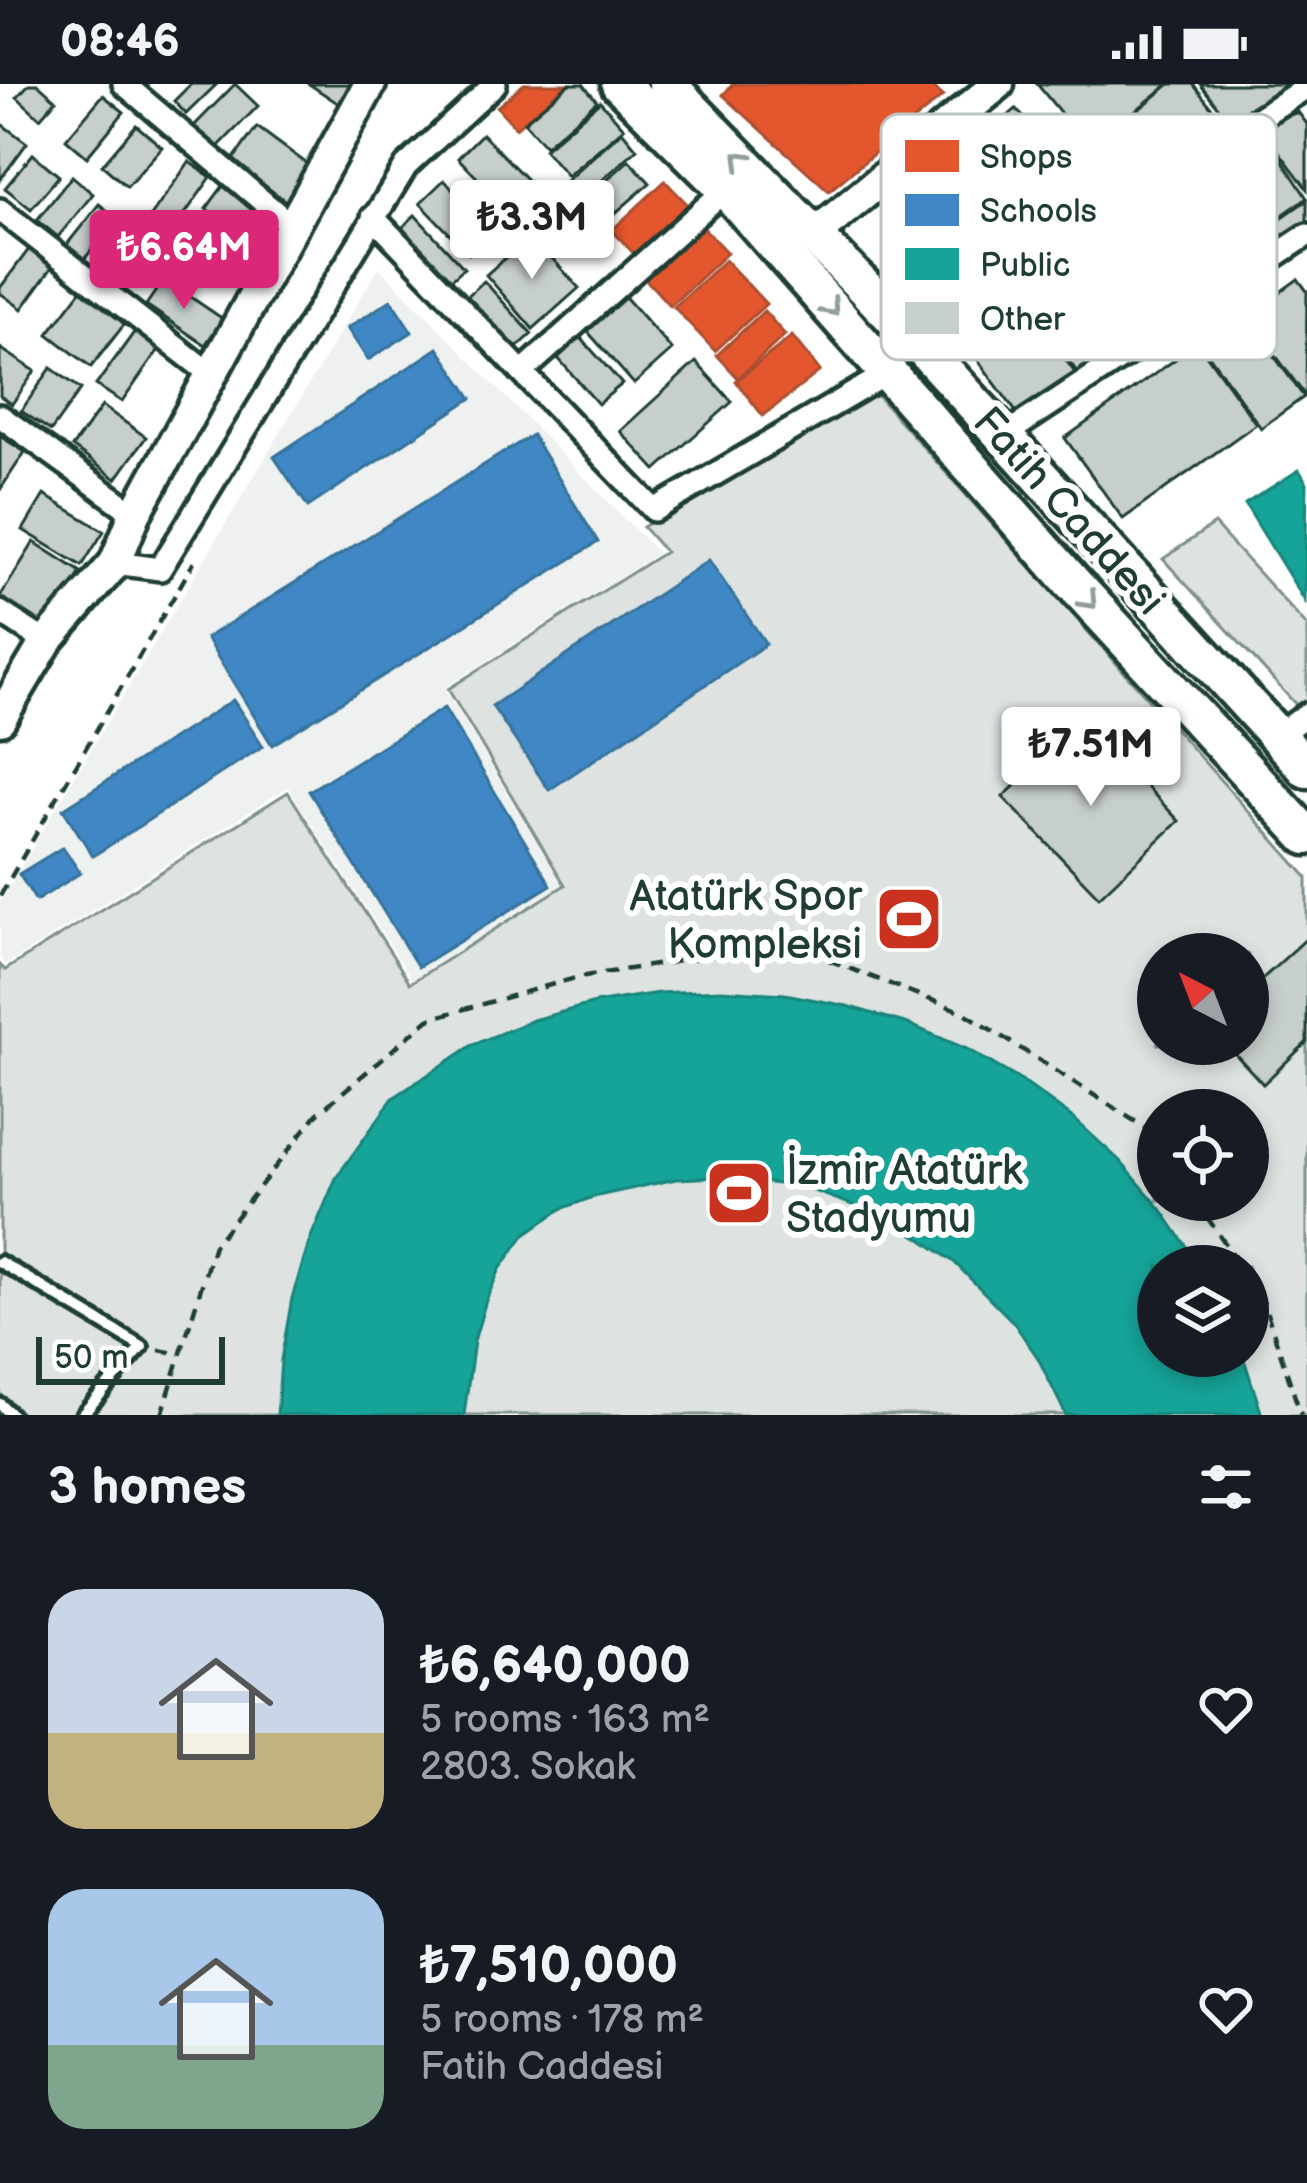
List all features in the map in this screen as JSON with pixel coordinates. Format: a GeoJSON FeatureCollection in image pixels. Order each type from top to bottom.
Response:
{"type":"FeatureCollection","features":[{"type":"Feature","properties":{"kind":"main road","name":"Fatih Caddesi"},"geometry":{"type":"LineString","coordinates":[[620,84],[726,189],[1072,582],[1307,836]]}},
{"type":"Feature","properties":{"kind":"main road"},"geometry":{"type":"LineString","coordinates":[[667,84],[881,304]]}},
{"type":"Feature","properties":{"kind":"main road"},"geometry":{"type":"LineString","coordinates":[[933,360],[1307,769]]}},
{"type":"Feature","properties":{"kind":"street"},"geometry":{"type":"LineString","coordinates":[[124,84],[294,228]]}},
{"type":"Feature","properties":{"kind":"street"},"geometry":{"type":"LineString","coordinates":[[0,719],[46,642],[116,562],[136,514],[370,84]]}},
{"type":"Feature","properties":{"kind":"street"},"geometry":{"type":"LineString","coordinates":[[116,562],[160,569],[406,166],[496,84]]}},
{"type":"Feature","properties":{"kind":"street"},"geometry":{"type":"LineString","coordinates":[[961,114],[998,84]]}},
{"type":"Feature","properties":{"kind":"street"},"geometry":{"type":"LineString","coordinates":[[1265,114],[1307,87]]}},
{"type":"Feature","properties":{"kind":"street"},"geometry":{"type":"LineString","coordinates":[[522,372],[726,189],[779,233],[815,234],[881,180]]}},
{"type":"Feature","properties":{"kind":"street"},"geometry":{"type":"LineString","coordinates":[[0,210],[213,376]]}},
{"type":"Feature","properties":{"kind":"street"},"geometry":{"type":"LineString","coordinates":[[373,218],[654,510],[888,373]]}},
{"type":"Feature","properties":{"kind":"street"},"geometry":{"type":"LineString","coordinates":[[1277,255],[1307,235]]}},
{"type":"Feature","properties":{"kind":"street"},"geometry":{"type":"LineString","coordinates":[[1003,436],[1118,360]]}},
{"type":"Feature","properties":{"kind":"street"},"geometry":{"type":"LineString","coordinates":[[0,416],[136,514]]}},
{"type":"Feature","properties":{"kind":"street"},"geometry":{"type":"LineString","coordinates":[[0,612],[46,642]]}},
{"type":"Feature","properties":{"kind":"street"},"geometry":{"type":"LineString","coordinates":[[1276,736],[1307,714]]}},
{"type":"Feature","properties":{"kind":"lane"},"geometry":{"type":"LineString","coordinates":[[0,1262],[142,1347],[82,1415]]}},
{"type":"Feature","properties":{"kind":"lane"},"geometry":{"type":"LineString","coordinates":[[0,1404],[12,1415]]}},
{"type":"Feature","properties":{"kind":"path"},"geometry":{"type":"LineString","coordinates":[[0,896],[200,553]]}},
{"type":"Feature","properties":{"kind":"path"},"geometry":{"type":"LineString","coordinates":[[162,1415],[214,1245],[317,1114],[429,1018],[579,977],[787,944],[965,1013],[1137,1123]]}},
{"type":"Feature","properties":{"kind":"path"},"geometry":{"type":"LineString","coordinates":[[1269,1320],[1300,1415]]}},
{"type":"Feature","properties":{"kind":"shaded area"},"geometry":{"type":"Polygon","coordinates":[[[379,267],[658,553],[444,688],[562,884],[412,979],[288,787],[6,965],[0,958],[0,902],[379,267]]]}},
{"type":"Feature","properties":{"kind":"shaded area","name":"Atatürk Spor Kompleksi"},"geometry":{"type":"Polygon","coordinates":[[[874,392],[1307,877],[1307,1415],[0,1415],[0,965],[5,970],[288,792],[410,983],[565,885],[448,689],[665,552],[643,527],[874,392]]]}},
{"type":"Feature","properties":{"kind":"shaded area"},"geometry":{"type":"Polygon","coordinates":[[[1214,524],[1307,626],[1307,704],[1300,709],[1163,559],[1214,524]]]}},
{"type":"Feature","properties":{"kind":"building: Shops"},"geometry":{"type":"Polygon","coordinates":[[[524,84],[567,84],[516,128],[497,107],[524,84]]]}},
{"type":"Feature","properties":{"kind":"building: Shops"},"geometry":{"type":"Polygon","coordinates":[[[733,84],[929,84],[943,96],[921,114],[881,114],[881,148],[829,191],[723,95],[733,84]]]}},
{"type":"Feature","properties":{"kind":"building: Shops"},"geometry":{"type":"Polygon","coordinates":[[[665,181],[690,207],[636,256],[612,230],[665,181]]]}},
{"type":"Feature","properties":{"kind":"building: Shops"},"geometry":{"type":"Polygon","coordinates":[[[699,223],[727,253],[670,306],[642,275],[699,223]]]}},
{"type":"Feature","properties":{"kind":"building: Shops"},"geometry":{"type":"Polygon","coordinates":[[[725,260],[766,304],[715,351],[674,307],[725,260]]]}},
{"type":"Feature","properties":{"kind":"building: Shops"},"geometry":{"type":"Polygon","coordinates":[[[764,311],[785,335],[738,378],[717,355],[764,311]]]}},
{"type":"Feature","properties":{"kind":"building: Shops"},"geometry":{"type":"Polygon","coordinates":[[[792,336],[820,371],[763,416],[736,381],[792,336]]]}},
{"type":"Feature","properties":{"kind":"building: Schools"},"geometry":{"type":"Polygon","coordinates":[[[391,300],[412,332],[368,360],[347,328],[391,300]]]}},
{"type":"Feature","properties":{"kind":"building: Schools"},"geometry":{"type":"Polygon","coordinates":[[[438,348],[472,398],[308,507],[274,457],[438,348]]]}},
{"type":"Feature","properties":{"kind":"building: Schools"},"geometry":{"type":"Polygon","coordinates":[[[532,435],[598,542],[272,745],[206,638],[532,435]]]}},
{"type":"Feature","properties":{"kind":"building: Schools"},"geometry":{"type":"Polygon","coordinates":[[[709,560],[766,644],[549,790],[492,706],[709,560]]]}},
{"type":"Feature","properties":{"kind":"building: Schools"},"geometry":{"type":"Polygon","coordinates":[[[233,700],[263,746],[93,856],[63,809],[233,700]]]}},
{"type":"Feature","properties":{"kind":"building: Schools"},"geometry":{"type":"Polygon","coordinates":[[[444,708],[551,885],[418,967],[309,791],[444,708]]]}},
{"type":"Feature","properties":{"kind":"building: Schools"},"geometry":{"type":"Polygon","coordinates":[[[63,847],[80,873],[36,901],[19,874],[63,847]]]}},
{"type":"Feature","properties":{"kind":"building: Public"},"geometry":{"type":"Polygon","coordinates":[[[1299,470],[1307,483],[1305,601],[1245,504],[1299,470]]]}},
{"type":"Feature","properties":{"kind":"building: Public","name":"İzmir Atatürk Stadyumu"},"geometry":{"type":"Polygon","coordinates":[[[658,993],[785,994],[847,1006],[908,1024],[967,1049],[1022,1081],[1073,1118],[1137,1181],[1137,1221],[1169,1221],[1186,1245],[1137,1245],[1137,1377],[1250,1377],[1262,1415],[1066,1415],[1038,1358],[1014,1323],[954,1262],[920,1238],[883,1216],[803,1187],[719,1177],[676,1179],[593,1197],[561,1209],[525,1234],[500,1269],[486,1300],[474,1341],[464,1415],[277,1415],[292,1298],[311,1237],[336,1178],[393,1098],[474,1044],[533,1020],[658,993]]]}},
{"type":"Feature","properties":{"kind":"building: Other"},"geometry":{"type":"Polygon","coordinates":[[[29,84],[38,84],[56,100],[40,118],[17,97],[29,84]]]}},
{"type":"Feature","properties":{"kind":"building: Other"},"geometry":{"type":"Polygon","coordinates":[[[191,84],[217,84],[186,114],[174,101],[191,84]]]}},
{"type":"Feature","properties":{"kind":"building: Other"},"geometry":{"type":"Polygon","coordinates":[[[235,84],[258,106],[214,151],[191,129],[235,84]]]}},
{"type":"Feature","properties":{"kind":"building: Other"},"geometry":{"type":"Polygon","coordinates":[[[309,84],[356,84],[342,106],[309,84]]]}},
{"type":"Feature","properties":{"kind":"building: Other"},"geometry":{"type":"Polygon","coordinates":[[[569,84],[583,84],[597,101],[545,146],[524,122],[569,84]]]}},
{"type":"Feature","properties":{"kind":"building: Other"},"geometry":{"type":"Polygon","coordinates":[[[1037,84],[1169,84],[1132,114],[1061,114],[1037,84]]]}},
{"type":"Feature","properties":{"kind":"building: Other"},"geometry":{"type":"Polygon","coordinates":[[[1170,84],[1193,84],[1217,114],[1133,114],[1170,84]]]}},
{"type":"Feature","properties":{"kind":"building: Other"},"geometry":{"type":"Polygon","coordinates":[[[1200,84],[1288,84],[1250,114],[1224,114],[1200,84]]]}},
{"type":"Feature","properties":{"kind":"building: Other"},"geometry":{"type":"Polygon","coordinates":[[[103,95],[124,112],[87,157],[66,139],[103,95]]]}},
{"type":"Feature","properties":{"kind":"building: Other"},"geometry":{"type":"Polygon","coordinates":[[[600,101],[624,128],[567,176],[544,149],[600,101]]]}},
{"type":"Feature","properties":{"kind":"building: Other"},"geometry":{"type":"Polygon","coordinates":[[[1298,112],[1307,124],[1307,189],[1277,149],[1277,120],[1298,112]]]}},
{"type":"Feature","properties":{"kind":"building: Other"},"geometry":{"type":"Polygon","coordinates":[[[0,123],[27,143],[0,180],[0,123]]]}},
{"type":"Feature","properties":{"kind":"building: Other"},"geometry":{"type":"Polygon","coordinates":[[[136,125],[162,147],[127,187],[102,165],[136,125]]]}},
{"type":"Feature","properties":{"kind":"building: Other"},"geometry":{"type":"Polygon","coordinates":[[[257,127],[314,169],[288,203],[232,161],[257,127]]]}},
{"type":"Feature","properties":{"kind":"building: Other"},"geometry":{"type":"Polygon","coordinates":[[[622,131],[637,149],[582,198],[566,181],[622,131]]]}},
{"type":"Feature","properties":{"kind":"building: Other"},"geometry":{"type":"Polygon","coordinates":[[[482,134],[539,192],[514,216],[458,158],[482,134]]]}},
{"type":"Feature","properties":{"kind":"building: Other"},"geometry":{"type":"Polygon","coordinates":[[[1277,152],[1307,198],[1277,219],[1277,152]]]}},
{"type":"Feature","properties":{"kind":"building: Other"},"geometry":{"type":"Polygon","coordinates":[[[33,154],[59,176],[31,209],[5,188],[33,154]]]}},
{"type":"Feature","properties":{"kind":"building: Other"},"geometry":{"type":"Polygon","coordinates":[[[629,160],[650,183],[604,223],[584,201],[629,160]]]}},
{"type":"Feature","properties":{"kind":"building: Other"},"geometry":{"type":"Polygon","coordinates":[[[189,162],[211,177],[173,231],[151,216],[189,162]]]}},
{"type":"Feature","properties":{"kind":"building: Other"},"geometry":{"type":"Polygon","coordinates":[[[72,176],[93,194],[58,237],[37,220],[72,176]]]}},
{"type":"Feature","properties":{"kind":"building: Other"},"geometry":{"type":"Polygon","coordinates":[[[444,180],[493,231],[469,254],[420,203],[444,180]]]}},
{"type":"Feature","properties":{"kind":"building: Other"},"geometry":{"type":"Polygon","coordinates":[[[223,186],[273,224],[256,246],[206,209],[223,186]]]}},
{"type":"Feature","properties":{"kind":"building: Other"},"geometry":{"type":"Polygon","coordinates":[[[1307,200],[1307,229],[1277,250],[1277,221],[1307,200]]]}},
{"type":"Feature","properties":{"kind":"building: Other"},"geometry":{"type":"Polygon","coordinates":[[[99,204],[117,218],[83,261],[65,247],[99,204]]]}},
{"type":"Feature","properties":{"kind":"building: Other"},"geometry":{"type":"Polygon","coordinates":[[[415,215],[464,268],[447,283],[399,231],[415,215]]]}},
{"type":"Feature","properties":{"kind":"building: Other"},"geometry":{"type":"Polygon","coordinates":[[[207,219],[256,256],[239,280],[189,243],[207,219]]]}},
{"type":"Feature","properties":{"kind":"building: Other"},"geometry":{"type":"Polygon","coordinates":[[[144,230],[164,247],[127,288],[107,270],[144,230]]]}},
{"type":"Feature","properties":{"kind":"building: Other"},"geometry":{"type":"Polygon","coordinates":[[[531,235],[579,288],[533,329],[486,275],[531,235]]]}},
{"type":"Feature","properties":{"kind":"building: Other"},"geometry":{"type":"Polygon","coordinates":[[[29,249],[53,266],[22,309],[0,293],[0,288],[29,249]]]}},
{"type":"Feature","properties":{"kind":"building: Other"},"geometry":{"type":"Polygon","coordinates":[[[164,279],[223,319],[205,345],[146,305],[164,279]]]}},
{"type":"Feature","properties":{"kind":"building: Other"},"geometry":{"type":"Polygon","coordinates":[[[1298,279],[1307,291],[1306,397],[1277,357],[1277,294],[1298,279]]]}},
{"type":"Feature","properties":{"kind":"building: Other"},"geometry":{"type":"Polygon","coordinates":[[[484,281],[532,334],[511,353],[463,300],[484,281]]]}},
{"type":"Feature","properties":{"kind":"building: Other"},"geometry":{"type":"Polygon","coordinates":[[[83,288],[127,321],[91,367],[48,334],[83,288]]]}},
{"type":"Feature","properties":{"kind":"building: Other"},"geometry":{"type":"Polygon","coordinates":[[[619,290],[672,350],[634,384],[581,324],[619,290]]]}},
{"type":"Feature","properties":{"kind":"building: Other"},"geometry":{"type":"Polygon","coordinates":[[[573,329],[622,384],[598,404],[550,349],[573,329]]]}},
{"type":"Feature","properties":{"kind":"building: Other"},"geometry":{"type":"Polygon","coordinates":[[[135,331],[160,348],[122,402],[96,385],[135,331]]]}},
{"type":"Feature","properties":{"kind":"building: Other"},"geometry":{"type":"Polygon","coordinates":[[[0,348],[35,371],[12,404],[0,396],[0,348]]]}},
{"type":"Feature","properties":{"kind":"building: Other"},"geometry":{"type":"Polygon","coordinates":[[[978,360],[1066,360],[1076,374],[1019,416],[978,360]]]}},
{"type":"Feature","properties":{"kind":"building: Other"},"geometry":{"type":"Polygon","coordinates":[[[1068,360],[1095,360],[1077,372],[1068,360]]]}},
{"type":"Feature","properties":{"kind":"building: Other"},"geometry":{"type":"Polygon","coordinates":[[[1174,360],[1210,360],[1256,424],[1123,519],[1065,438],[1174,360]]]}},
{"type":"Feature","properties":{"kind":"building: Other"},"geometry":{"type":"Polygon","coordinates":[[[1213,360],[1277,360],[1304,397],[1261,428],[1213,360]]]}},
{"type":"Feature","properties":{"kind":"building: Other"},"geometry":{"type":"Polygon","coordinates":[[[696,362],[732,402],[656,470],[620,431],[696,362]]]}},
{"type":"Feature","properties":{"kind":"building: Other"},"geometry":{"type":"Polygon","coordinates":[[[51,368],[81,389],[51,431],[21,411],[51,368]]]}},
{"type":"Feature","properties":{"kind":"building: Other"},"geometry":{"type":"Polygon","coordinates":[[[102,406],[146,437],[116,479],[72,447],[102,406]]]}},
{"type":"Feature","properties":{"kind":"building: Other"},"geometry":{"type":"Polygon","coordinates":[[[0,436],[25,452],[0,490],[0,436]]]}},
{"type":"Feature","properties":{"kind":"building: Other"},"geometry":{"type":"Polygon","coordinates":[[[44,495],[104,531],[82,566],[23,530],[44,495]]]}},
{"type":"Feature","properties":{"kind":"building: Other"},"geometry":{"type":"Polygon","coordinates":[[[34,542],[81,572],[43,633],[0,605],[0,597],[34,542]]]}},
{"type":"Feature","properties":{"kind":"building: Other"},"geometry":{"type":"Polygon","coordinates":[[[1084,720],[1179,821],[1099,897],[1003,797],[1084,720]]]}},
{"type":"Feature","properties":{"kind":"building: Other"},"geometry":{"type":"Polygon","coordinates":[[[1307,938],[1307,1042],[1263,1084],[1245,1065],[1269,1065],[1269,973],[1307,938]]]}},
{"type":"Feature","properties":{"kind":"place","name":"Atatürk Spor Kompleksi"},"geometry":{"type":"Point","coordinates":[909,919]}},
{"type":"Feature","properties":{"kind":"place","name":"İzmir Atatürk Stadyumu"},"geometry":{"type":"Point","coordinates":[739,1193]}}]}
